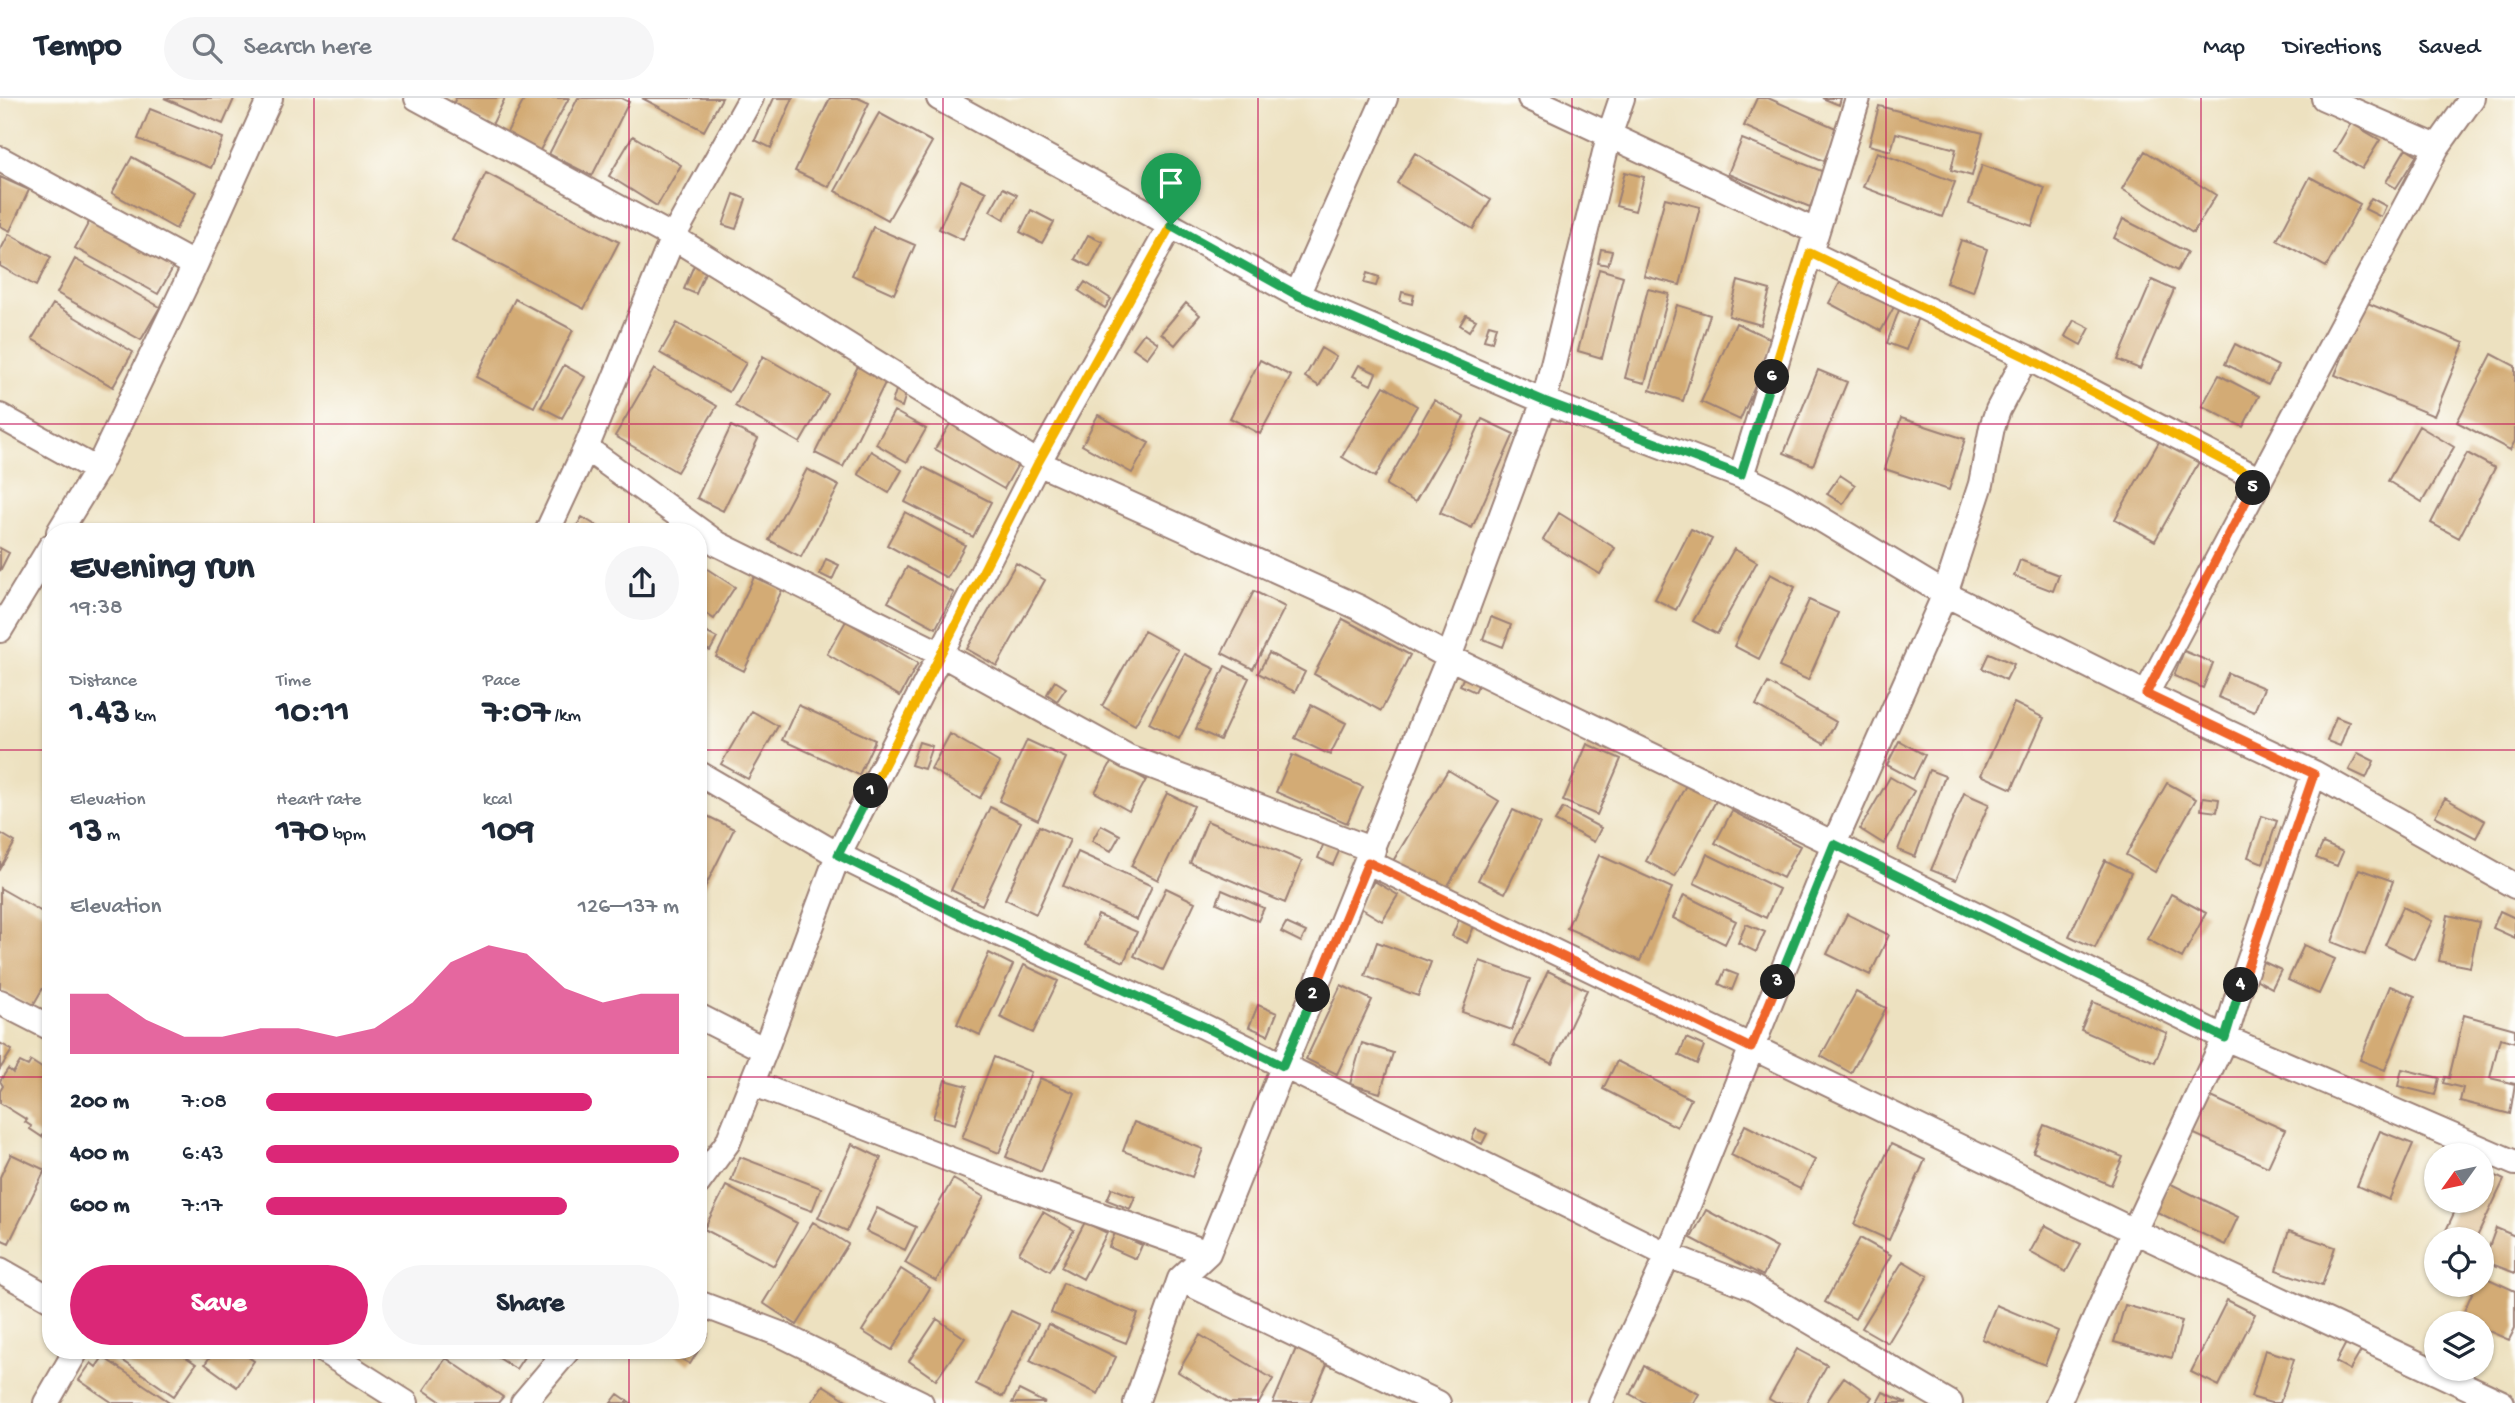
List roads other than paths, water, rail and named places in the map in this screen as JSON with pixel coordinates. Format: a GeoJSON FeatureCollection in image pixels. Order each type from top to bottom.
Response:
{"type":"FeatureCollection","features":[{"type":"Feature","properties":{"kind":"street"},"geometry":{"type":"LineString","coordinates":[[65,523],[97,470],[195,265],[270,98]]}},
{"type":"Feature","properties":{"kind":"street"},"geometry":{"type":"LineString","coordinates":[[417,98],[673,237],[1038,463],[1360,608],[1449,657],[2225,1038],[2515,1163]]}},
{"type":"Feature","properties":{"kind":"street"},"geometry":{"type":"LineString","coordinates":[[551,523],[586,448],[673,237],[751,98]]}},
{"type":"Feature","properties":{"kind":"street"},"geometry":{"type":"LineString","coordinates":[[939,98],[1297,295],[1544,401],[1741,475],[1786,498],[1945,594],[2314,774],[2515,886]]}},
{"type":"Feature","properties":{"kind":"street"},"geometry":{"type":"LineString","coordinates":[[1297,295],[1385,98]]}},
{"type":"Feature","properties":{"kind":"street"},"geometry":{"type":"LineString","coordinates":[[1530,98],[1813,242],[2258,479]]}},
{"type":"Feature","properties":{"kind":"street"},"geometry":{"type":"LineString","coordinates":[[1136,1403],[1180,1279],[1208,1253],[1449,657],[1544,401],[1609,136],[1622,98]]}},
{"type":"Feature","properties":{"kind":"street"},"geometry":{"type":"LineString","coordinates":[[1741,475],[1857,98]]}},
{"type":"Feature","properties":{"kind":"street"},"geometry":{"type":"LineString","coordinates":[[2324,98],[2437,147]]}},
{"type":"Feature","properties":{"kind":"street"},"geometry":{"type":"LineString","coordinates":[[2146,694],[2437,147],[2472,98]]}},
{"type":"Feature","properties":{"kind":"street"},"geometry":{"type":"LineString","coordinates":[[0,159],[195,265]]}},
{"type":"Feature","properties":{"kind":"street"},"geometry":{"type":"LineString","coordinates":[[707,1171],[728,1142],[838,855],[1038,463],[1171,225]]}},
{"type":"Feature","properties":{"kind":"street"},"geometry":{"type":"LineString","coordinates":[[1600,1403],[1668,1255],[1834,844],[1945,594],[1981,484],[1992,427],[2026,357]]}},
{"type":"Feature","properties":{"kind":"street"},"geometry":{"type":"LineString","coordinates":[[0,415],[97,470]]}},
{"type":"Feature","properties":{"kind":"street"},"geometry":{"type":"LineString","coordinates":[[586,448],[689,523]]}},
{"type":"Feature","properties":{"kind":"street"},"geometry":{"type":"LineString","coordinates":[[707,536],[718,544],[941,654],[1128,757],[1370,856],[1751,1048],[2502,1403]]}},
{"type":"Feature","properties":{"kind":"street"},"geometry":{"type":"LineString","coordinates":[[0,631],[42,562]]}},
{"type":"Feature","properties":{"kind":"street"},"geometry":{"type":"LineString","coordinates":[[2058,1403],[2134,1231],[2225,1038],[2314,774]]}},
{"type":"Feature","properties":{"kind":"street"},"geometry":{"type":"LineString","coordinates":[[707,778],[838,855],[970,920],[1203,1026],[1668,1255],[1752,1287],[1950,1403]]}},
{"type":"Feature","properties":{"kind":"street"},"geometry":{"type":"LineString","coordinates":[[0,1002],[42,1023]]}},
{"type":"Feature","properties":{"kind":"street"},"geometry":{"type":"LineString","coordinates":[[707,1020],[765,1049]]}},
{"type":"Feature","properties":{"kind":"street"},"geometry":{"type":"LineString","coordinates":[[752,1083],[1021,1187],[1208,1253]]}},
{"type":"Feature","properties":{"kind":"street"},"geometry":{"type":"LineString","coordinates":[[0,1270],[42,1294]]}},
{"type":"Feature","properties":{"kind":"street"},"geometry":{"type":"LineString","coordinates":[[1180,1279],[1438,1403]]}},
{"type":"Feature","properties":{"kind":"street"},"geometry":{"type":"LineString","coordinates":[[707,1306],[780,1334],[921,1403]]}},
{"type":"Feature","properties":{"kind":"street"},"geometry":{"type":"LineString","coordinates":[[46,1403],[71,1359]]}},
{"type":"Feature","properties":{"kind":"street"},"geometry":{"type":"LineString","coordinates":[[337,1359],[406,1403]]}},
{"type":"Feature","properties":{"kind":"street"},"geometry":{"type":"LineString","coordinates":[[523,1403],[560,1359]]}}]}
